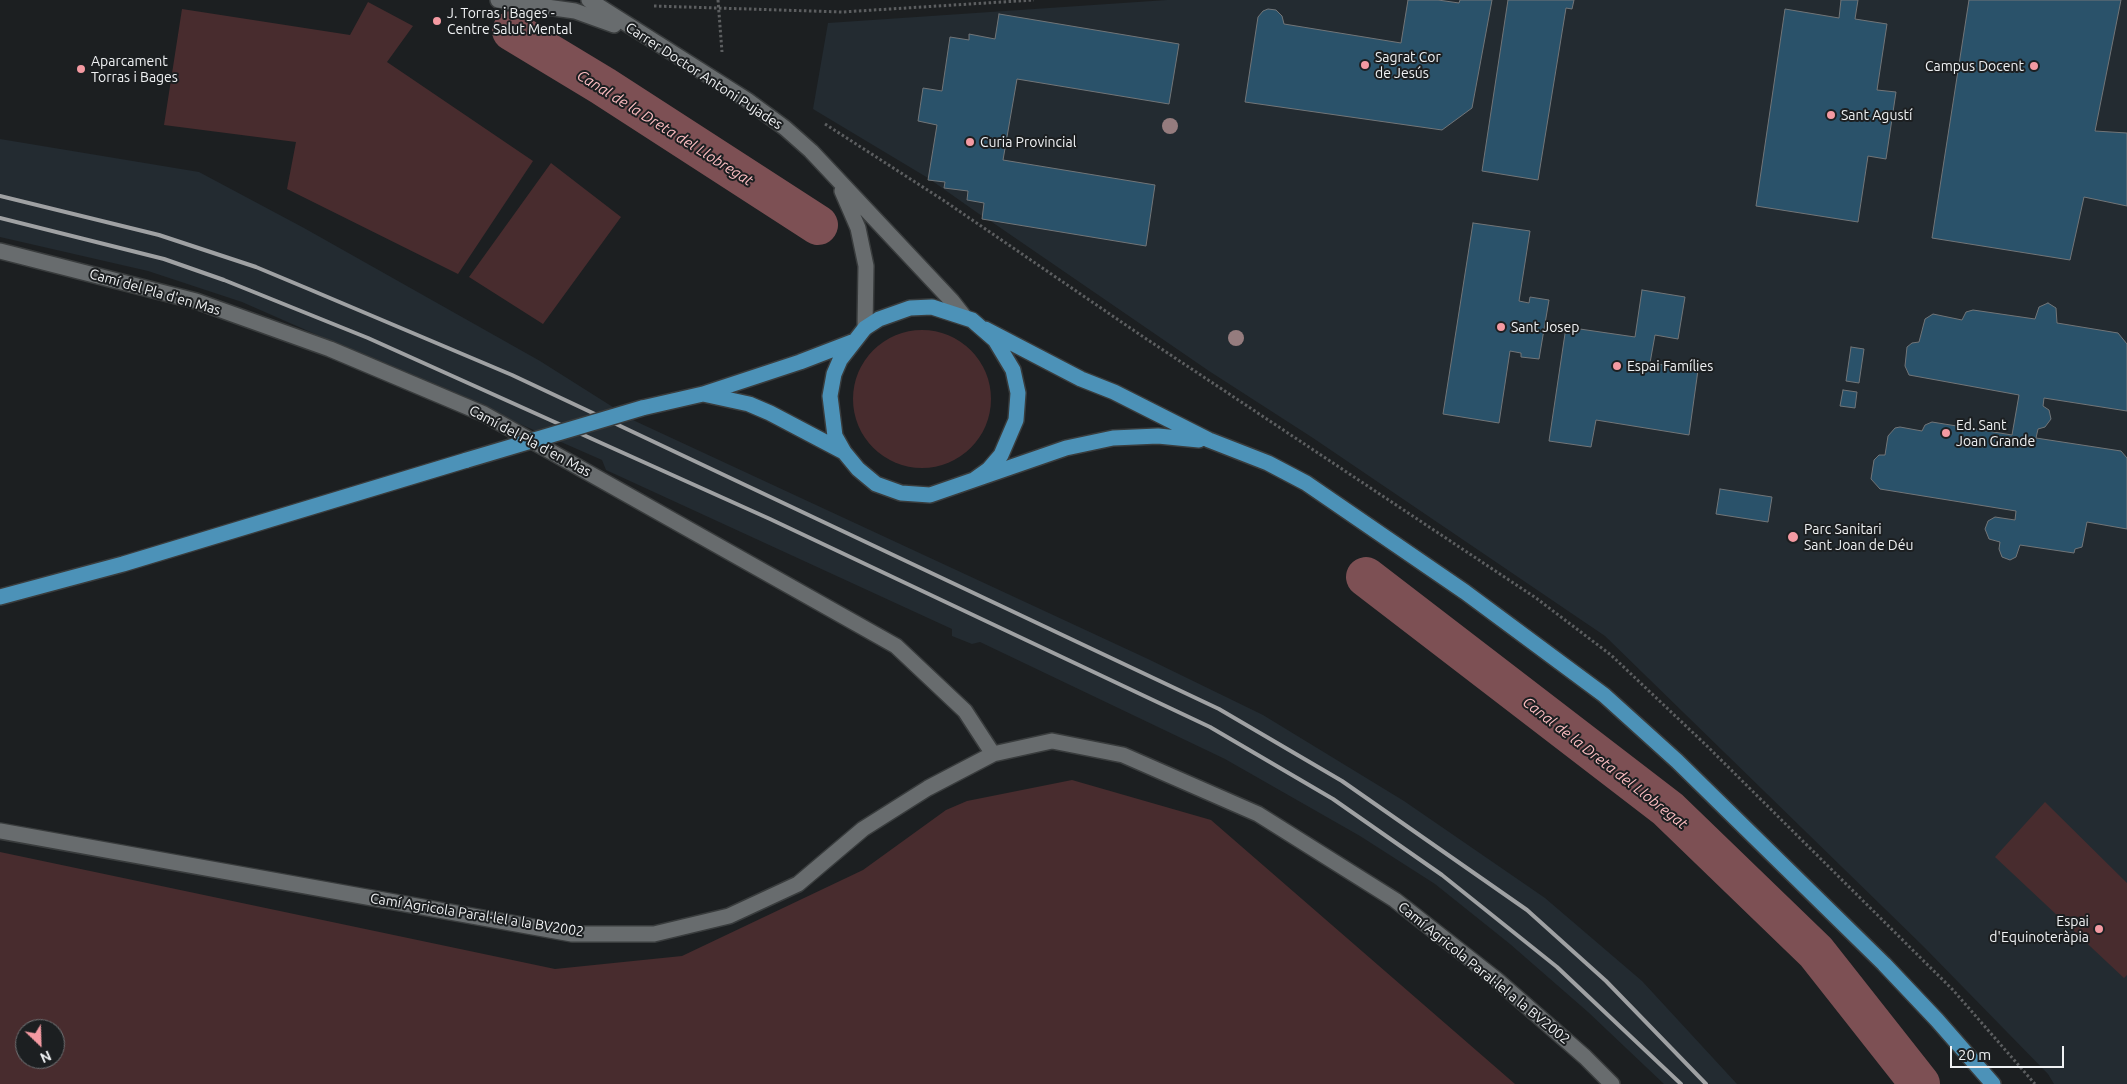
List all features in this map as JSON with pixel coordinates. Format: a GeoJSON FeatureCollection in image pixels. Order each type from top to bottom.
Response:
{"type":"FeatureCollection","features":[{"type":"Feature","properties":{"kind":"main road"},"geometry":{"type":"LineString","coordinates":[[1208,440],[1158,436],[1113,438],[1066,448],[930,495],[901,493],[876,484],[858,469],[844,452],[835,436],[830,396],[834,374],[852,342],[865,328],[879,319],[910,308],[932,307],[963,315],[985,329],[1081,379],[1114,392],[1208,440],[1268,463],[1306,484],[1465,592],[1604,695],[1677,761],[1884,964],[1994,1084]]}},
{"type":"Feature","properties":{"kind":"main road"},"geometry":{"type":"LineString","coordinates":[[975,479],[989,469],[1006,447],[1016,420],[1018,394],[1013,370],[1005,354],[985,329]]}},
{"type":"Feature","properties":{"kind":"main road"},"geometry":{"type":"LineString","coordinates":[[0,597],[123,564],[642,408],[703,394],[800,362],[852,342]]}},
{"type":"Feature","properties":{"kind":"main road"},"geometry":{"type":"LineString","coordinates":[[703,394],[749,404],[844,452]]}},
{"type":"Feature","properties":{"kind":"street"},"geometry":{"type":"LineString","coordinates":[[498,0],[576,11],[648,39]]}},
{"type":"Feature","properties":{"kind":"street","name":"Carrer Doctor Antoni Pujades"},"geometry":{"type":"LineString","coordinates":[[589,0],[765,113],[811,151],[963,315]]}},
{"type":"Feature","properties":{"kind":"street","name":"Carrer Doctor Antoni Pujades"},"geometry":{"type":"LineString","coordinates":[[836,179],[858,228],[866,266],[865,328]]}},
{"type":"Feature","properties":{"kind":"street","name":"Camí del Pla d'en Mas"},"geometry":{"type":"LineString","coordinates":[[0,251],[196,300],[330,349],[484,414],[896,646],[965,711],[993,754]]}},
{"type":"Feature","properties":{"kind":"street","name":"Camí Agricola Paral·lel a la BV2002"},"geometry":{"type":"LineString","coordinates":[[0,831],[572,934],[654,934],[728,916],[798,884],[863,829],[928,788],[993,754],[1052,741],[1123,755],[1258,814],[1395,900],[1497,980],[1585,1057],[1612,1084]]}},
{"type":"Feature","properties":{"kind":"path"},"geometry":{"type":"LineString","coordinates":[[651,6],[842,12],[1034,0]]}},
{"type":"Feature","properties":{"kind":"shaded area","name":"Parc Sanitari Sant Joan de Déu"},"geometry":{"type":"Polygon","coordinates":[[[1167,0],[2127,0],[2127,1084],[2054,1084],[2048,1074],[1923,946],[1605,636],[1313,438],[1209,371],[989,220],[982,219],[982,216],[928,178],[813,109],[828,23],[1167,0]]]}},
{"type":"Feature","properties":{"kind":"shaded area"},"geometry":{"type":"Polygon","coordinates":[[[368,2],[413,26],[387,62],[533,161],[458,274],[287,189],[296,142],[164,125],[182,9],[350,35],[368,2]]]}},
{"type":"Feature","properties":{"kind":"shaded area"},"geometry":{"type":"Polygon","coordinates":[[[0,139],[199,172],[304,228],[540,361],[635,421],[1148,659],[1263,715],[1404,801],[1545,898],[1642,981],[1737,1084],[1664,1084],[1588,1012],[1510,944],[1435,884],[1360,836],[1225,759],[980,642],[972,644],[952,636],[952,629],[606,470],[602,460],[242,302],[148,271],[0,237],[0,139]]]}},
{"type":"Feature","properties":{"kind":"shaded area"},"geometry":{"type":"Polygon","coordinates":[[[551,163],[621,217],[543,324],[469,277],[551,163]]]}},
{"type":"Feature","properties":{"kind":"shaded area"},"geometry":{"type":"Polygon","coordinates":[[[922,330],[948,335],[971,350],[986,373],[991,399],[986,425],[971,448],[948,463],[922,468],[896,463],[873,448],[858,425],[853,399],[858,373],[873,350],[896,335],[922,330]]]}},
{"type":"Feature","properties":{"kind":"shaded area"},"geometry":{"type":"Polygon","coordinates":[[[1072,780],[1211,820],[1515,1084],[0,1084],[0,852],[555,969],[682,956],[863,870],[946,810],[967,801],[1072,780]]]}},
{"type":"Feature","properties":{"kind":"shaded area","name":"Espai d'Equinoteràpia"},"geometry":{"type":"Polygon","coordinates":[[[2045,802],[2127,883],[2127,975],[2124,978],[1995,857],[2045,802]]]}},
{"type":"Feature","properties":{"kind":"building","name":"Sagrat Cor de Jesús"},"geometry":{"type":"Polygon","coordinates":[[[1408,0],[1438,0],[1459,3],[1460,0],[1492,0],[1472,108],[1442,130],[1245,102],[1258,17],[1263,11],[1268,9],[1276,10],[1282,16],[1284,24],[1401,43],[1408,0]]]}},
{"type":"Feature","properties":{"kind":"building"},"geometry":{"type":"Polygon","coordinates":[[[1508,0],[1574,0],[1572,9],[1566,8],[1538,180],[1482,171],[1508,0]]]}},
{"type":"Feature","properties":{"kind":"building","name":"Sant Agustí"},"geometry":{"type":"Polygon","coordinates":[[[1841,0],[1858,0],[1855,19],[1887,24],[1877,90],[1896,92],[1886,159],[1868,156],[1858,222],[1756,206],[1785,9],[1839,18],[1841,0]]]}},
{"type":"Feature","properties":{"kind":"building","name":"Campus Docent"},"geometry":{"type":"Polygon","coordinates":[[[1969,0],[2121,0],[2095,131],[2127,133],[2127,206],[2084,197],[2070,260],[1932,238],[1969,0]]]}},
{"type":"Feature","properties":{"kind":"building","name":"Curia Provincial"},"geometry":{"type":"Polygon","coordinates":[[[999,14],[1179,44],[1169,104],[1017,79],[1003,160],[1155,185],[1146,246],[982,219],[984,203],[967,200],[968,191],[944,188],[945,182],[928,180],[937,125],[918,121],[923,88],[942,91],[950,37],[969,40],[969,34],[995,39],[999,14]]]}},
{"type":"Feature","properties":{"kind":"building","name":"Sant Josep"},"geometry":{"type":"Polygon","coordinates":[[[1473,223],[1530,231],[1519,301],[1529,303],[1530,297],[1549,300],[1539,359],[1521,357],[1521,353],[1510,351],[1499,423],[1443,414],[1473,223]]]}},
{"type":"Feature","properties":{"kind":"building","name":"Espai Famílies"},"geometry":{"type":"Polygon","coordinates":[[[1642,290],[1685,297],[1678,339],[1655,335],[1650,363],[1698,370],[1689,435],[1596,420],[1591,447],[1549,441],[1566,327],[1635,337],[1642,290]]]}},
{"type":"Feature","properties":{"kind":"building","name":"Ed. Sant Joan Grande"},"geometry":{"type":"Polygon","coordinates":[[[2048,303],[2056,308],[2057,323],[2118,333],[2127,344],[2127,411],[2044,398],[2043,406],[2049,410],[2051,419],[2045,427],[2038,429],[2036,438],[2121,451],[2127,458],[2127,529],[2087,522],[2082,547],[2075,549],[2074,553],[2020,545],[2016,557],[2010,560],[2002,557],[1999,549],[2000,542],[1989,539],[1985,529],[1988,521],[1995,517],[2015,520],[2016,511],[1880,489],[1871,479],[1874,460],[1879,455],[1885,455],[1888,436],[1895,428],[1900,427],[1922,431],[1925,425],[1932,422],[2012,435],[2019,395],[1909,375],[1905,366],[1907,347],[1912,343],[1919,342],[1925,319],[1933,314],[1962,320],[1966,312],[1973,310],[2035,319],[2039,307],[2048,303]]]}},
{"type":"Feature","properties":{"kind":"building"},"geometry":{"type":"Polygon","coordinates":[[[1851,347],[1864,349],[1859,383],[1846,381],[1851,347]]]}},
{"type":"Feature","properties":{"kind":"building"},"geometry":{"type":"Polygon","coordinates":[[[1843,390],[1857,392],[1855,408],[1840,406],[1843,390]]]}},
{"type":"Feature","properties":{"kind":"building"},"geometry":{"type":"Polygon","coordinates":[[[1720,489],[1772,497],[1768,522],[1716,514],[1720,489]]]}},
{"type":"Feature","properties":{"kind":"waterway","name":"Canal de la Dreta del Llobregat"},"geometry":{"type":"LineString","coordinates":[[512,31],[603,86],[818,225]]}},
{"type":"Feature","properties":{"kind":"waterway","name":"Canal de la Dreta del Llobregat"},"geometry":{"type":"LineString","coordinates":[[1366,577],[1668,809],[1816,952],[1920,1084]]}},
{"type":"Feature","properties":{"kind":"railway"},"geometry":{"type":"LineString","coordinates":[[0,196],[159,235],[256,267],[311,290],[512,375],[1219,709],[1342,781],[1527,910],[1606,981],[1706,1084]]}},
{"type":"Feature","properties":{"kind":"railway"},"geometry":{"type":"LineString","coordinates":[[0,218],[164,259],[224,280],[368,338],[770,519],[1210,727],[1333,799],[1442,875],[1557,967],[1681,1084]]}},
{"type":"Feature","properties":{"kind":"place","name":"J. Torras i Bages - Centre Salut Mental"},"geometry":{"type":"Point","coordinates":[437,21]}},
{"type":"Feature","properties":{"kind":"place","name":"Sagrat Cor de Jesús"},"geometry":{"type":"Point","coordinates":[1365,65]}},
{"type":"Feature","properties":{"kind":"place","name":"Campus Docent"},"geometry":{"type":"Point","coordinates":[2034,66]}},
{"type":"Feature","properties":{"kind":"place","name":"Aparcament Torras i Bages"},"geometry":{"type":"Point","coordinates":[81,69]}},
{"type":"Feature","properties":{"kind":"place","name":"Sant Agustí"},"geometry":{"type":"Point","coordinates":[1831,115]}},
{"type":"Feature","properties":{"kind":"place","name":"Curia Provincial"},"geometry":{"type":"Point","coordinates":[970,142]}},
{"type":"Feature","properties":{"kind":"place","name":"Sant Josep"},"geometry":{"type":"Point","coordinates":[1501,327]}},
{"type":"Feature","properties":{"kind":"place","name":"Espai Famílies"},"geometry":{"type":"Point","coordinates":[1617,366]}},
{"type":"Feature","properties":{"kind":"place","name":"Ed. Sant Joan Grande"},"geometry":{"type":"Point","coordinates":[1946,433]}},
{"type":"Feature","properties":{"kind":"place","name":"Parc Sanitari Sant Joan de Déu"},"geometry":{"type":"Point","coordinates":[1793,537]}},
{"type":"Feature","properties":{"kind":"place","name":"Espai d'Equinoteràpia"},"geometry":{"type":"Point","coordinates":[2099,929]}}]}
